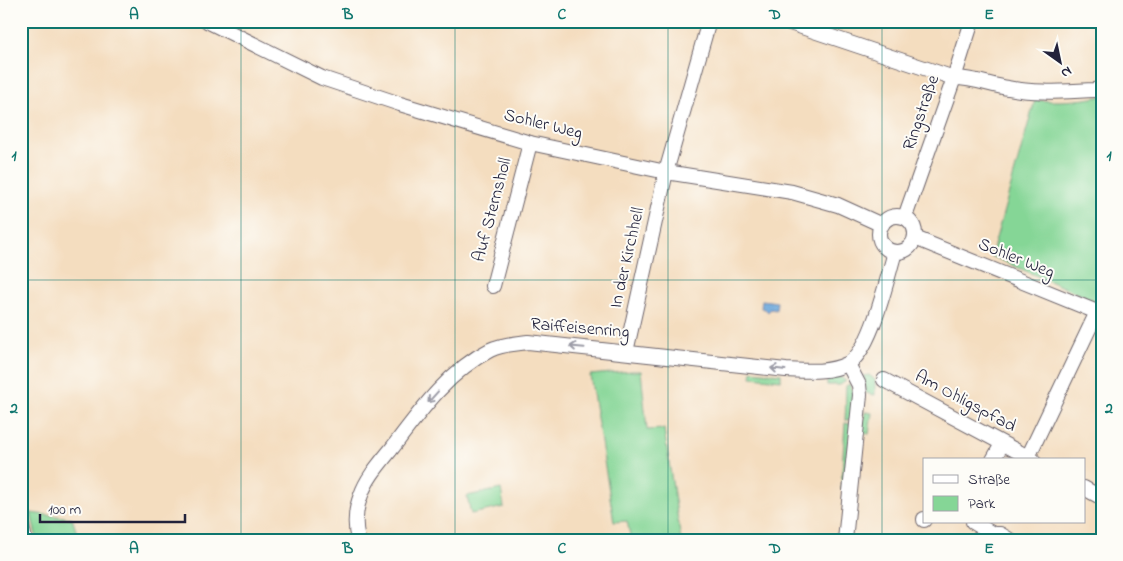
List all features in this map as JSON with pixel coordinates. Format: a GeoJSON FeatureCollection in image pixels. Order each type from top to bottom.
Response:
{"type":"FeatureCollection","features":[{"type":"Feature","properties":{"kind":"street","name":"Sohler Weg"},"geometry":{"type":"LineString","coordinates":[[207,21],[322,78],[400,104],[530,143],[666,172],[792,192],[838,205],[882,225]]}},
{"type":"Feature","properties":{"kind":"street","name":"In der Kirchhell"},"geometry":{"type":"LineString","coordinates":[[626,352],[666,172],[708,21]]}},
{"type":"Feature","properties":{"kind":"street"},"geometry":{"type":"LineString","coordinates":[[784,21],[813,26],[954,78],[965,78],[1009,88],[1045,92],[1102,88]]}},
{"type":"Feature","properties":{"kind":"street","name":"Ringstraße"},"geometry":{"type":"LineString","coordinates":[[905,217],[972,21]]}},
{"type":"Feature","properties":{"kind":"street","name":"Auf Sternsholl"},"geometry":{"type":"LineString","coordinates":[[492,286],[530,143]]}},
{"type":"Feature","properties":{"kind":"street"},"geometry":{"type":"LineString","coordinates":[[892,216],[905,217],[914,226],[915,238],[908,249],[895,252],[888,250],[880,239],[879,232],[882,225],[892,216]]}},
{"type":"Feature","properties":{"kind":"street","name":"Sohler Weg"},"geometry":{"type":"LineString","coordinates":[[915,238],[1100,313]]}},
{"type":"Feature","properties":{"kind":"street"},"geometry":{"type":"LineString","coordinates":[[845,540],[860,395],[853,360],[868,340],[895,252]]}},
{"type":"Feature","properties":{"kind":"street","name":"Am Ohligspfad"},"geometry":{"type":"LineString","coordinates":[[884,380],[1031,458],[1100,313]]}},
{"type":"Feature","properties":{"kind":"street","name":"Raiffeisenring"},"geometry":{"type":"LineString","coordinates":[[358,540],[355,516],[361,494],[377,468],[434,396],[460,370],[492,349],[528,342],[786,370],[826,370],[853,360]]}},
{"type":"Feature","properties":{"kind":"street"},"geometry":{"type":"LineString","coordinates":[[993,458],[1002,444]]}},
{"type":"Feature","properties":{"kind":"street"},"geometry":{"type":"LineString","coordinates":[[1086,489],[1102,498]]}},
{"type":"Feature","properties":{"kind":"street"},"geometry":{"type":"LineString","coordinates":[[21,522],[25,540]]}},
{"type":"Feature","properties":{"kind":"street"},"geometry":{"type":"LineString","coordinates":[[976,524],[993,534],[1000,534],[1010,540]]}},
{"type":"Feature","properties":{"kind":"green space"},"geometry":{"type":"Polygon","coordinates":[[[1102,96],[1102,304],[991,256],[1035,100],[1068,101],[1102,96]]]}},
{"type":"Feature","properties":{"kind":"green space"},"geometry":{"type":"Polygon","coordinates":[[[641,371],[647,430],[664,429],[681,540],[631,540],[627,521],[614,522],[590,375],[641,371]]]}},
{"type":"Feature","properties":{"kind":"green space"},"geometry":{"type":"Polygon","coordinates":[[[752,371],[781,374],[781,380],[751,377],[752,371]]]}},
{"type":"Feature","properties":{"kind":"green space"},"geometry":{"type":"Polygon","coordinates":[[[869,375],[875,380],[875,395],[866,393],[864,376],[869,375]]]}},
{"type":"Feature","properties":{"kind":"green space"},"geometry":{"type":"Polygon","coordinates":[[[834,376],[846,381],[840,385],[827,385],[827,377],[834,376]]]}},
{"type":"Feature","properties":{"kind":"green space"},"geometry":{"type":"Polygon","coordinates":[[[849,384],[854,392],[852,420],[845,420],[846,386],[849,384]]]}},
{"type":"Feature","properties":{"kind":"green space"},"geometry":{"type":"Polygon","coordinates":[[[865,412],[872,413],[869,434],[861,433],[865,412]]]}},
{"type":"Feature","properties":{"kind":"green space"},"geometry":{"type":"Polygon","coordinates":[[[845,423],[851,424],[846,489],[841,489],[845,423]]]}},
{"type":"Feature","properties":{"kind":"green space"},"geometry":{"type":"Polygon","coordinates":[[[501,489],[504,507],[471,514],[467,496],[501,489]]]}},
{"type":"Feature","properties":{"kind":"green space"},"geometry":{"type":"Polygon","coordinates":[[[31,513],[72,518],[79,540],[37,540],[31,513]]]}},
{"type":"Feature","properties":{"kind":"water"},"geometry":{"type":"Polygon","coordinates":[[[762,300],[777,302],[776,310],[771,309],[768,312],[761,308],[762,300]]]}}]}
